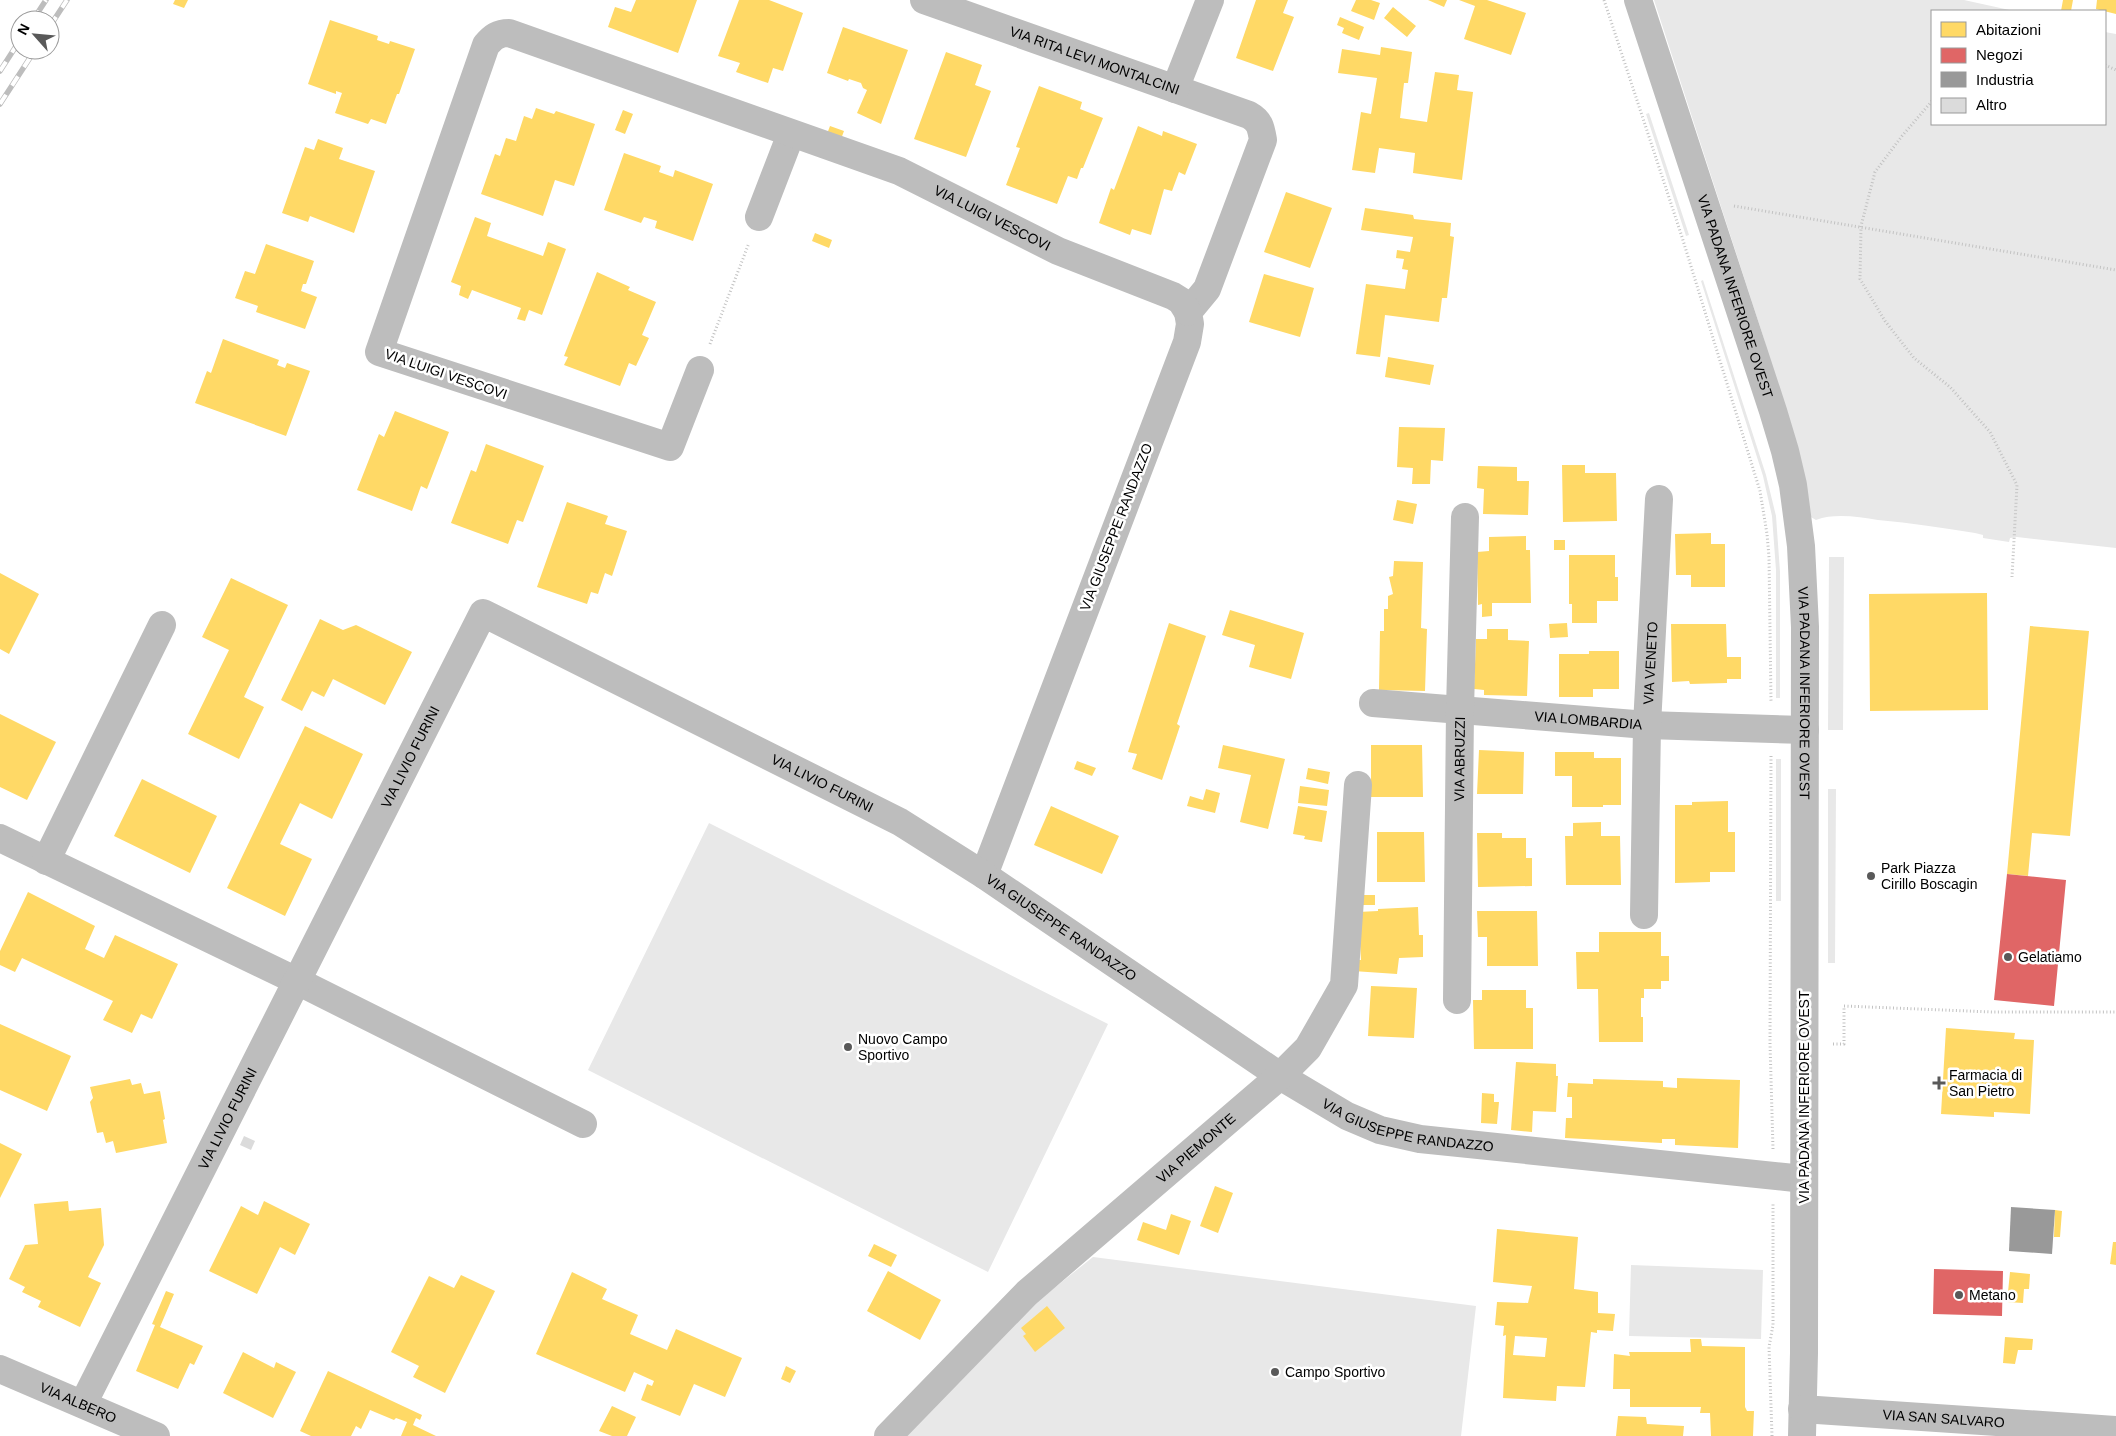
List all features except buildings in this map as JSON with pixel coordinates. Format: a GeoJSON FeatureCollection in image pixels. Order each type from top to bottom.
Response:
{"type":"FeatureCollection","features":[{"type":"Feature","properties":{"kind":"street","name":"VIA RITA LEVI MONTALCINI"},"geometry":{"type":"LineString","coordinates":[[924,0],[1256,119],[1261,126],[1263,140],[1207,289],[1188,312]]}},
{"type":"Feature","properties":{"kind":"street"},"geometry":{"type":"LineString","coordinates":[[1175,89],[1210,0]]}},
{"type":"Feature","properties":{"kind":"street","name":"VIA PADANA INFERIORE OVEST"},"geometry":{"type":"LineString","coordinates":[[1638,0],[1773,411],[1793,485],[1801,546],[1804,586],[1805,730],[1802,1436]]}},
{"type":"Feature","properties":{"kind":"street","name":"VIA LUIGI VESCOVI"},"geometry":{"type":"LineString","coordinates":[[700,370],[670,448],[378,352],[486,44],[493,37],[501,33],[509,34],[899,171],[1058,252],[1173,296],[1181,301],[1188,312]]}},
{"type":"Feature","properties":{"kind":"street"},"geometry":{"type":"LineString","coordinates":[[759,217],[791,134]]}},
{"type":"Feature","properties":{"kind":"street","name":"VIA GIUSEPPE RANDAZZO"},"geometry":{"type":"LineString","coordinates":[[1188,312],[1190,324],[1187,342],[984,875],[1280,1076],[1347,1116],[1380,1130],[1420,1139],[1804,1179]]}},
{"type":"Feature","properties":{"kind":"street","name":"VIA VENETO"},"geometry":{"type":"LineString","coordinates":[[1644,916],[1647,725],[1659,499]]}},
{"type":"Feature","properties":{"kind":"street","name":"VIA ABRUZZI"},"geometry":{"type":"LineString","coordinates":[[1457,1000],[1460,710],[1465,517]]}},
{"type":"Feature","properties":{"kind":"street","name":"VIA LIVIO FURINI"},"geometry":{"type":"LineString","coordinates":[[83,1404],[483,613],[900,822],[984,875]]}},
{"type":"Feature","properties":{"kind":"street"},"geometry":{"type":"LineString","coordinates":[[46,860],[162,625]]}},
{"type":"Feature","properties":{"kind":"street","name":"VIA LOMBARDIA"},"geometry":{"type":"LineString","coordinates":[[1373,703],[1647,725],[1805,730]]}},
{"type":"Feature","properties":{"kind":"street","name":"VIA PIEMONTE"},"geometry":{"type":"LineString","coordinates":[[888,1436],[1027,1294],[1280,1076],[1308,1048],[1344,985],[1358,785]]}},
{"type":"Feature","properties":{"kind":"street"},"geometry":{"type":"LineString","coordinates":[[0,838],[297,981],[583,1124]]}},
{"type":"Feature","properties":{"kind":"street","name":"VIA ALBERO"},"geometry":{"type":"LineString","coordinates":[[0,1369],[156,1436]]}},
{"type":"Feature","properties":{"kind":"street","name":"VIA SAN SALVARO"},"geometry":{"type":"LineString","coordinates":[[1802,1409],[2116,1430]]}},
{"type":"Feature","properties":{"kind":"path"},"geometry":{"type":"LineString","coordinates":[[1604,0],[1682,237],[1760,491],[1768,534],[1771,728],[1770,1043],[1773,1176],[1773,1325],[1769,1348],[1772,1436]]}},
{"type":"Feature","properties":{"kind":"path"},"geometry":{"type":"LineString","coordinates":[[1931,102],[1875,172],[1861,226],[1860,280],[1885,321],[1914,358],[1950,387],[1990,432],[2016,485],[2012,577]]}},
{"type":"Feature","properties":{"kind":"path"},"geometry":{"type":"LineString","coordinates":[[1704,201],[2116,270]]}},
{"type":"Feature","properties":{"kind":"path"},"geometry":{"type":"LineString","coordinates":[[700,370],[759,217]]}},
{"type":"Feature","properties":{"kind":"path"},"geometry":{"type":"LineString","coordinates":[[1770,1043],[1844,1044],[1844,1006],[1992,1012],[2116,1012]]}},
{"type":"Feature","properties":{"kind":"shaded area"},"geometry":{"type":"Polygon","coordinates":[[[1654,0],[1964,0],[2009,10],[1931,10],[1931,125],[2106,125],[2106,32],[2116,34],[2116,548],[2017,537],[2010,538],[2009,542],[1983,538],[1983,535],[1975,533],[1915,524],[1847,516],[1816,520],[1809,516],[1764,339],[1654,0]]]}},
{"type":"Feature","properties":{"kind":"shaded area"},"geometry":{"type":"Polygon","coordinates":[[[1649,113],[1689,235],[1686,236],[1646,114],[1649,113]]]}},
{"type":"Feature","properties":{"kind":"shaded area"},"geometry":{"type":"Polygon","coordinates":[[[1703,280],[1766,475],[1776,516],[1780,572],[1780,698],[1776,698],[1776,570],[1772,516],[1763,476],[1701,281],[1703,280]]]}},
{"type":"Feature","properties":{"kind":"shaded area"},"geometry":{"type":"Polygon","coordinates":[[[1829,557],[1844,557],[1843,730],[1828,730],[1829,557]]]}},
{"type":"Feature","properties":{"kind":"shaded area"},"geometry":{"type":"Polygon","coordinates":[[[1776,759],[1781,759],[1781,901],[1776,901],[1776,759]]]}},
{"type":"Feature","properties":{"kind":"shaded area"},"geometry":{"type":"Polygon","coordinates":[[[1828,789],[1836,789],[1835,963],[1828,963],[1828,789]]]}},
{"type":"Feature","properties":{"kind":"shaded area","name":"Nuovo Campo Sportivo"},"geometry":{"type":"Polygon","coordinates":[[[709,823],[1108,1024],[988,1272],[588,1070],[709,823]]]}},
{"type":"Feature","properties":{"kind":"shaded area","name":"Campo Sportivo"},"geometry":{"type":"Polygon","coordinates":[[[1093,1257],[1476,1306],[1461,1436],[901,1436],[1019,1316],[1093,1257]]]}},
{"type":"Feature","properties":{"kind":"shaded area"},"geometry":{"type":"Polygon","coordinates":[[[1631,1265],[1763,1270],[1761,1339],[1629,1336],[1631,1265]]]}},
{"type":"Feature","properties":{"kind":"railway"},"geometry":{"type":"LineString","coordinates":[[40,10],[46,0]]}},
{"type":"Feature","properties":{"kind":"railway"},"geometry":{"type":"LineString","coordinates":[[60,11],[67,0]]}},
{"type":"Feature","properties":{"kind":"railway"},"geometry":{"type":"LineString","coordinates":[[0,71],[10,56]]}},
{"type":"Feature","properties":{"kind":"railway"},"geometry":{"type":"LineString","coordinates":[[0,104],[29,60]]}},
{"type":"Feature","properties":{"kind":"place","name":"Park Piazza Cirillo Boscagin"},"geometry":{"type":"Point","coordinates":[1871,876]}},
{"type":"Feature","properties":{"kind":"place","name":"Gelatiamo"},"geometry":{"type":"Point","coordinates":[2008,957]}},
{"type":"Feature","properties":{"kind":"place","name":"Nuovo Campo Sportivo"},"geometry":{"type":"Point","coordinates":[848,1047]}},
{"type":"Feature","properties":{"kind":"place","name":"Farmacia di San Pietro"},"geometry":{"type":"Point","coordinates":[1939,1083]}},
{"type":"Feature","properties":{"kind":"place","name":"Metano"},"geometry":{"type":"Point","coordinates":[1959,1295]}},
{"type":"Feature","properties":{"kind":"place","name":"Campo Sportivo"},"geometry":{"type":"Point","coordinates":[1275,1372]}}]}
